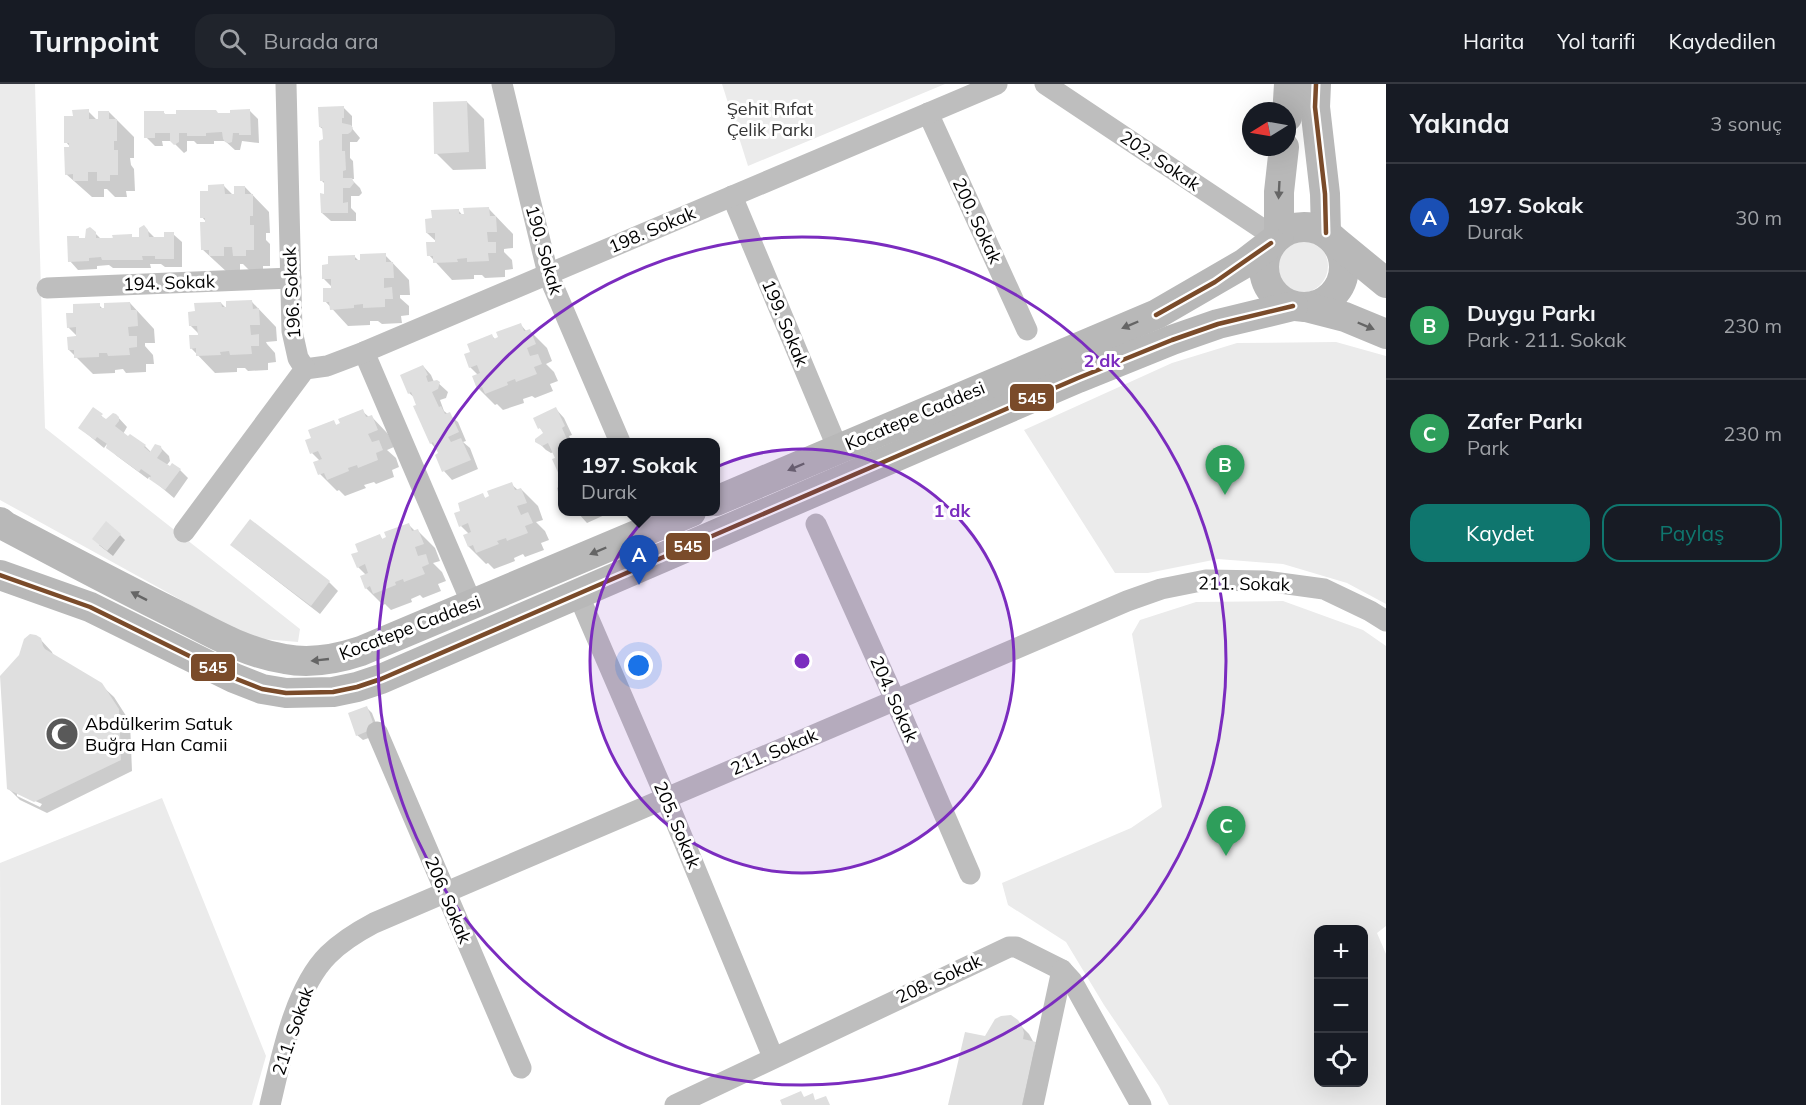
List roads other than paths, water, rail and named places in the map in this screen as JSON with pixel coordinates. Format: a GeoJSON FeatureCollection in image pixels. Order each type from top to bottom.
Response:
{"type":"FeatureCollection","features":[{"type":"Feature","properties":{"kind":"main road"},"geometry":{"type":"LineString","coordinates":[[1288,102],[1289,84]]}},
{"type":"Feature","properties":{"kind":"main road"},"geometry":{"type":"LineString","coordinates":[[1299,306],[1318,304],[1329,298],[1343,277],[1344,264],[1341,252],[1330,237],[1315,107],[1316,84]]}},
{"type":"Feature","properties":{"kind":"main road"},"geometry":{"type":"LineString","coordinates":[[1283,156],[1275,238],[1265,255],[1263,267],[1272,291],[1281,300],[1345,317],[1386,334]]}},
{"type":"Feature","properties":{"kind":"main road"},"geometry":{"type":"LineString","coordinates":[[1275,238],[1290,228],[1302,226],[1315,228],[1330,237],[1386,283]]}},
{"type":"Feature","properties":{"kind":"main road","name":"Kocatepe Caddesi"},"geometry":{"type":"LineString","coordinates":[[720,499],[1157,314],[1245,264],[1275,238]]}},
{"type":"Feature","properties":{"kind":"main road","name":"Kocatepe Caddesi"},"geometry":{"type":"LineString","coordinates":[[0,575],[90,607],[234,678],[262,689],[286,693],[333,692],[381,679],[1078,378],[1172,340],[1233,319],[1299,306]]}},
{"type":"Feature","properties":{"kind":"main road","name":"Kocatepe Caddesi"},"geometry":{"type":"LineString","coordinates":[[0,522],[244,649],[287,660],[309,661],[361,651],[681,516]]}},
{"type":"Feature","properties":{"kind":"street","name":"196. Sokak"},"geometry":{"type":"LineString","coordinates":[[286,84],[292,331],[298,358],[305,369]]}},
{"type":"Feature","properties":{"kind":"street","name":"190. Sokak"},"geometry":{"type":"LineString","coordinates":[[502,84],[548,274],[618,438]]}},
{"type":"Feature","properties":{"kind":"street","name":"198. Sokak"},"geometry":{"type":"LineString","coordinates":[[305,369],[327,366],[364,352],[997,84]]}},
{"type":"Feature","properties":{"kind":"street","name":"202. Sokak"},"geometry":{"type":"LineString","coordinates":[[1045,84],[1275,238]]}},
{"type":"Feature","properties":{"kind":"street","name":"200. Sokak"},"geometry":{"type":"LineString","coordinates":[[928,113],[1027,330]]}},
{"type":"Feature","properties":{"kind":"street","name":"199. Sokak"},"geometry":{"type":"LineString","coordinates":[[732,196],[838,449]]}},
{"type":"Feature","properties":{"kind":"street","name":"194. Sokak"},"geometry":{"type":"LineString","coordinates":[[47,288],[291,278]]}},
{"type":"Feature","properties":{"kind":"street"},"geometry":{"type":"LineString","coordinates":[[364,352],[472,604]]}},
{"type":"Feature","properties":{"kind":"street"},"geometry":{"type":"LineString","coordinates":[[184,532],[305,369]]}},
{"type":"Feature","properties":{"kind":"street","name":"204. Sokak"},"geometry":{"type":"LineString","coordinates":[[816,524],[970,874]]}},
{"type":"Feature","properties":{"kind":"street","name":"211. Sokak"},"geometry":{"type":"LineString","coordinates":[[270,1105],[288,1035],[297,1007],[310,980],[327,956],[349,937],[374,923],[1127,601],[1161,589],[1206,580],[1266,581],[1324,589],[1370,610],[1386,621]]}},
{"type":"Feature","properties":{"kind":"street","name":"205. Sokak"},"geometry":{"type":"LineString","coordinates":[[579,594],[666,798],[772,1057]]}},
{"type":"Feature","properties":{"kind":"street","name":"206. Sokak"},"geometry":{"type":"LineString","coordinates":[[377,732],[520,1068]]}},
{"type":"Feature","properties":{"kind":"street","name":"208. Sokak"},"geometry":{"type":"LineString","coordinates":[[675,1105],[772,1057],[1009,947],[1017,947],[1062,970],[1079,993],[1141,1105]]}},
{"type":"Feature","properties":{"kind":"street"},"geometry":{"type":"LineString","coordinates":[[1033,1105],[1062,970]]}},
{"type":"Feature","properties":{"kind":"place","name":"Duygu Parkı"},"geometry":{"type":"Point","coordinates":[1225,495]}},
{"type":"Feature","properties":{"kind":"place","name":"197. Sokak"},"geometry":{"type":"Point","coordinates":[639,585]}},
{"type":"Feature","properties":{"kind":"place","name":"Abdülkerim Satuk Buğra Han Camii"},"geometry":{"type":"Point","coordinates":[62,734]}},
{"type":"Feature","properties":{"kind":"place","name":"Zafer Parkı"},"geometry":{"type":"Point","coordinates":[1226,856]}},
{"type":"Feature","properties":{"kind":"park label","name":"Şehit Rıfat Çelik Parkı"},"geometry":{"type":"Point","coordinates":[770,120]}}]}
